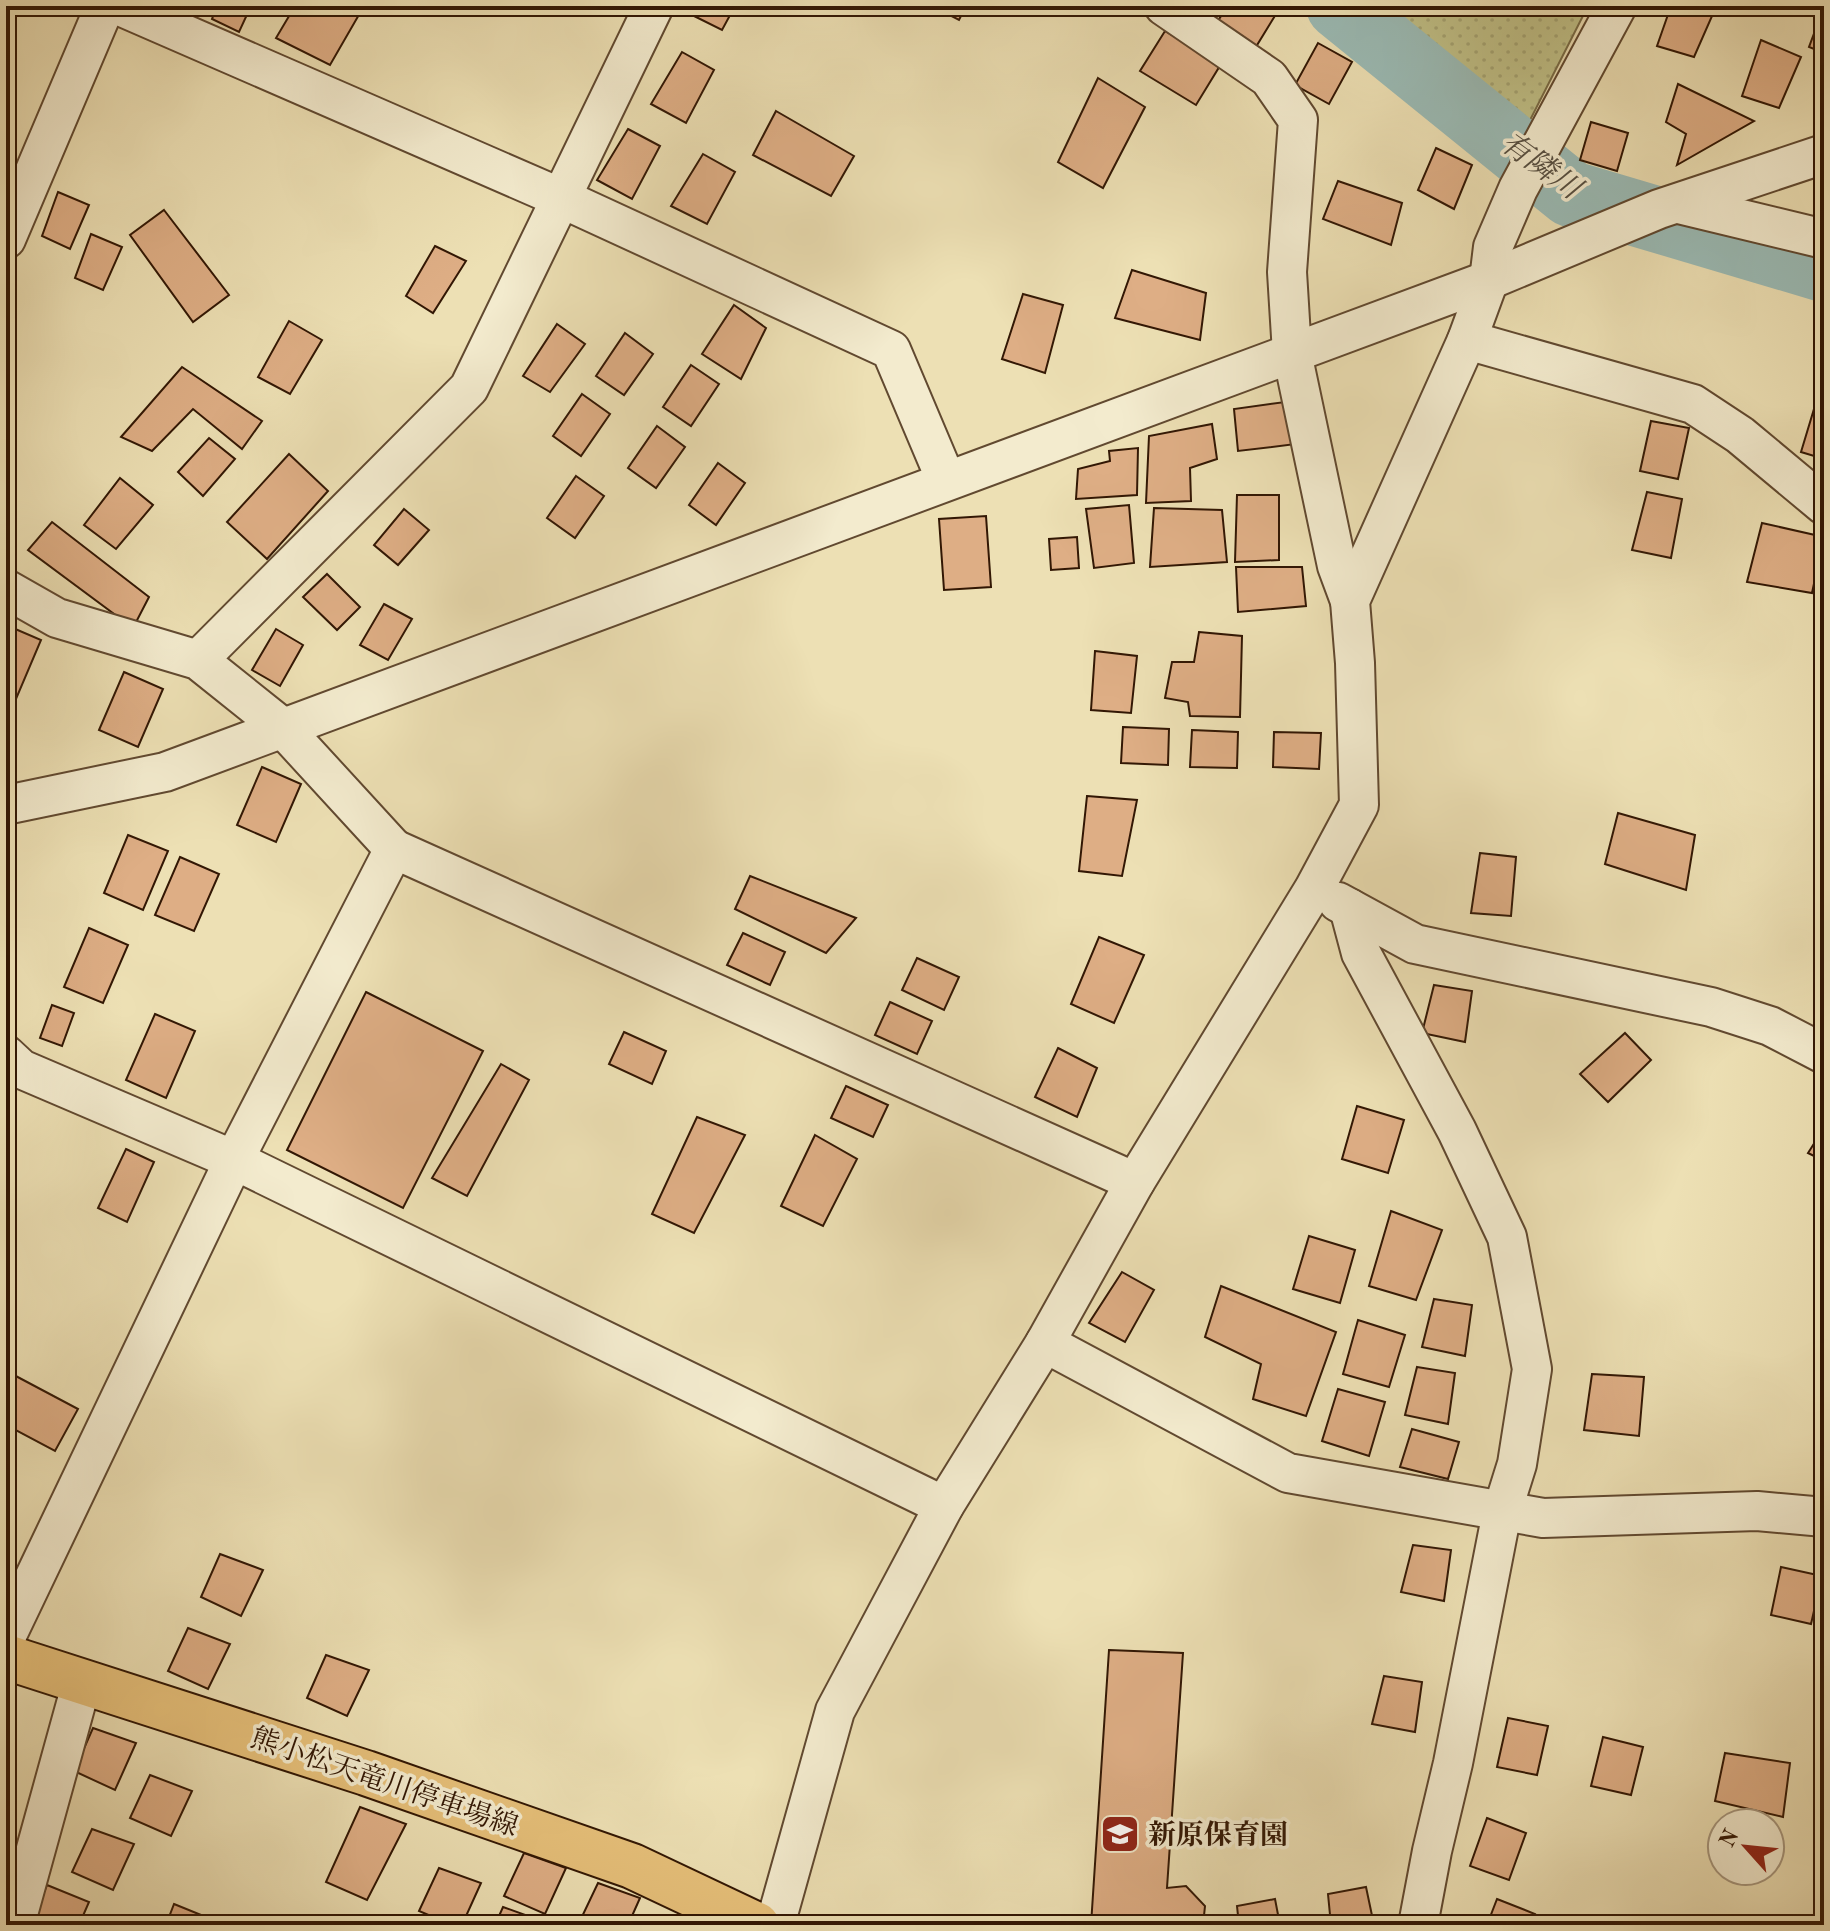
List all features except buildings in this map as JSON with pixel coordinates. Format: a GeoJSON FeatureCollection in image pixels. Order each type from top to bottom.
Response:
{"type":"FeatureCollection","features":[{"type":"Feature","properties":{"kind":"main road","name":"熊小松天竜川停車場線"},"geometry":{"type":"LineString","coordinates":[[6,1657],[366,1773],[632,1866],[757,1925]]}},
{"type":"Feature","properties":{"kind":"street"},"geometry":{"type":"LineString","coordinates":[[6,239],[105,6]]}},
{"type":"Feature","properties":{"kind":"street"},"geometry":{"type":"LineString","coordinates":[[120,6],[561,198],[891,350],[946,480]]}},
{"type":"Feature","properties":{"kind":"street"},"geometry":{"type":"LineString","coordinates":[[198,660],[469,388],[654,6]]}},
{"type":"Feature","properties":{"kind":"street"},"geometry":{"type":"LineString","coordinates":[[775,1925],[835,1711],[944,1506],[1045,1343],[1135,1182],[1314,889],[1359,805],[1350,601],[1337,566],[1292,353],[1287,272],[1298,120],[1269,78],[1164,6]]}},
{"type":"Feature","properties":{"kind":"street"},"geometry":{"type":"LineString","coordinates":[[1350,601],[1467,340],[1489,280],[1493,247],[1518,189],[1617,6]]}},
{"type":"Feature","properties":{"kind":"street"},"geometry":{"type":"LineString","coordinates":[[6,805],[165,772],[1489,280],[1607,229],[1824,154]]}},
{"type":"Feature","properties":{"kind":"street"},"geometry":{"type":"LineString","coordinates":[[1669,206],[1824,239]]}},
{"type":"Feature","properties":{"kind":"street"},"geometry":{"type":"LineString","coordinates":[[1467,340],[1693,404],[1740,435],[1824,505]]}},
{"type":"Feature","properties":{"kind":"street"},"geometry":{"type":"LineString","coordinates":[[6,589],[57,618],[198,660],[283,728],[394,849],[1135,1182]]}},
{"type":"Feature","properties":{"kind":"street"},"geometry":{"type":"LineString","coordinates":[[6,1637],[234,1160],[394,849]]}},
{"type":"Feature","properties":{"kind":"street"},"geometry":{"type":"LineString","coordinates":[[1314,889],[1415,944],[1711,1007],[1770,1026],[1824,1054]]}},
{"type":"Feature","properties":{"kind":"street"},"geometry":{"type":"LineString","coordinates":[[1349,908],[1361,953],[1457,1131],[1507,1237],[1532,1369],[1517,1464],[1502,1512],[1418,1925]]}},
{"type":"Feature","properties":{"kind":"street"},"geometry":{"type":"LineString","coordinates":[[6,1055],[21,1069],[234,1160],[944,1506]]}},
{"type":"Feature","properties":{"kind":"street"},"geometry":{"type":"LineString","coordinates":[[1045,1343],[1288,1473],[1543,1518],[1757,1511],[1824,1517]]}},
{"type":"Feature","properties":{"kind":"street"},"geometry":{"type":"LineString","coordinates":[[15,1925],[82,1682]]}},
{"type":"Feature","properties":{"kind":"green space"},"geometry":{"type":"Polygon","coordinates":[[[1367,6],[1588,6],[1525,130],[1367,6]]]}},
{"type":"Feature","properties":{"kind":"waterway","name":"有隣川"},"geometry":{"type":"LineString","coordinates":[[1339,6],[1571,194],[1824,269]]}},
{"type":"Feature","properties":{"kind":"place","name":"新原保育園"},"geometry":{"type":"Point","coordinates":[1120,1834]}}]}
